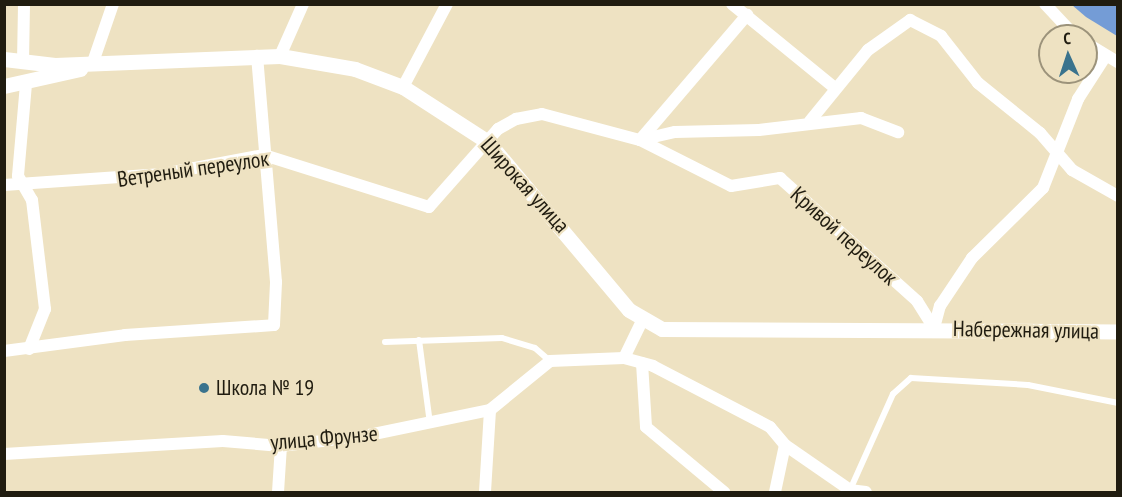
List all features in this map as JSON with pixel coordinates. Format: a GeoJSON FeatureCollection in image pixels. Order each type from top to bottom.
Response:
{"type":"FeatureCollection","features":[{"type":"Feature","properties":{"kind":"street"},"geometry":{"type":"LineString","coordinates":[[23,62],[24,4]]}},
{"type":"Feature","properties":{"kind":"street"},"geometry":{"type":"LineString","coordinates":[[92,65],[113,4]]}},
{"type":"Feature","properties":{"kind":"street"},"geometry":{"type":"LineString","coordinates":[[280,56],[303,4]]}},
{"type":"Feature","properties":{"kind":"street"},"geometry":{"type":"LineString","coordinates":[[403,87],[447,4]]}},
{"type":"Feature","properties":{"kind":"street"},"geometry":{"type":"LineString","coordinates":[[732,4],[835,88]]}},
{"type":"Feature","properties":{"kind":"street"},"geometry":{"type":"LineString","coordinates":[[1045,4],[1064,24]]}},
{"type":"Feature","properties":{"kind":"street"},"geometry":{"type":"LineString","coordinates":[[640,141],[747,15]]}},
{"type":"Feature","properties":{"kind":"street"},"geometry":{"type":"LineString","coordinates":[[810,121],[868,50],[910,20],[941,36],[978,83],[1040,134],[1056,155],[1072,170],[1118,196]]}},
{"type":"Feature","properties":{"kind":"street"},"geometry":{"type":"LineString","coordinates":[[1098,52],[1118,62]]}},
{"type":"Feature","properties":{"kind":"street"},"geometry":{"type":"LineString","coordinates":[[4,351],[125,335],[274,325],[276,282],[257,56]]}},
{"type":"Feature","properties":{"kind":"street","name":"Широкая улица"},"geometry":{"type":"LineString","coordinates":[[4,59],[92,65],[280,56],[355,69],[403,87],[488,142],[642,321]]}},
{"type":"Feature","properties":{"kind":"street"},"geometry":{"type":"LineString","coordinates":[[624,358],[642,321],[678,331],[934,328],[956,280],[1043,188],[1078,99],[1105,57]]}},
{"type":"Feature","properties":{"kind":"street","name":"Широкая улица"},"geometry":{"type":"LineString","coordinates":[[4,86],[26,84],[92,65]]}},
{"type":"Feature","properties":{"kind":"street"},"geometry":{"type":"LineString","coordinates":[[26,84],[18,176],[32,200],[41,248],[45,309],[29,349]]}},
{"type":"Feature","properties":{"kind":"street","name":"Кривой переулок"},"geometry":{"type":"LineString","coordinates":[[488,142],[516,118],[542,114],[640,141],[731,186],[780,178],[917,302],[934,328]]}},
{"type":"Feature","properties":{"kind":"street","name":"Кривой переулок"},"geometry":{"type":"LineString","coordinates":[[640,141],[675,132],[759,130],[810,121],[861,118],[898,132]]}},
{"type":"Feature","properties":{"kind":"street","name":"Ветреный переулок"},"geometry":{"type":"LineString","coordinates":[[4,184],[23,188],[163,174],[264,155],[429,207],[488,142]]}},
{"type":"Feature","properties":{"kind":"street","name":"Набережная улица"},"geometry":{"type":"LineString","coordinates":[[934,328],[1118,331]]}},
{"type":"Feature","properties":{"kind":"street"},"geometry":{"type":"LineString","coordinates":[[550,361],[624,358],[642,363],[770,427],[785,445],[851,491],[866,492]]}},
{"type":"Feature","properties":{"kind":"street","name":"улица Фрунзе"},"geometry":{"type":"LineString","coordinates":[[4,454],[223,441],[281,446],[430,424],[490,410],[550,361]]}},
{"type":"Feature","properties":{"kind":"street"},"geometry":{"type":"LineString","coordinates":[[642,363],[646,427],[724,492]]}},
{"type":"Feature","properties":{"kind":"street"},"geometry":{"type":"LineString","coordinates":[[485,492],[490,410]]}},
{"type":"Feature","properties":{"kind":"street"},"geometry":{"type":"LineString","coordinates":[[775,492],[785,445]]}},
{"type":"Feature","properties":{"kind":"street"},"geometry":{"type":"LineString","coordinates":[[278,492],[281,446]]}},
{"type":"Feature","properties":{"kind":"lane"},"geometry":{"type":"LineString","coordinates":[[385,342],[502,338],[535,348],[550,361]]}},
{"type":"Feature","properties":{"kind":"lane"},"geometry":{"type":"LineString","coordinates":[[420,340],[430,424]]}},
{"type":"Feature","properties":{"kind":"lane"},"geometry":{"type":"LineString","coordinates":[[851,491],[893,394],[911,378],[1028,385],[1118,403]]}},
{"type":"Feature","properties":{"kind":"water"},"geometry":{"type":"Polygon","coordinates":[[[1072,5],[1117,5],[1117,36],[1098,24],[1072,5]]]}},
{"type":"Feature","properties":{"kind":"place","name":"Школа № 19"},"geometry":{"type":"Point","coordinates":[204,388]}}]}
